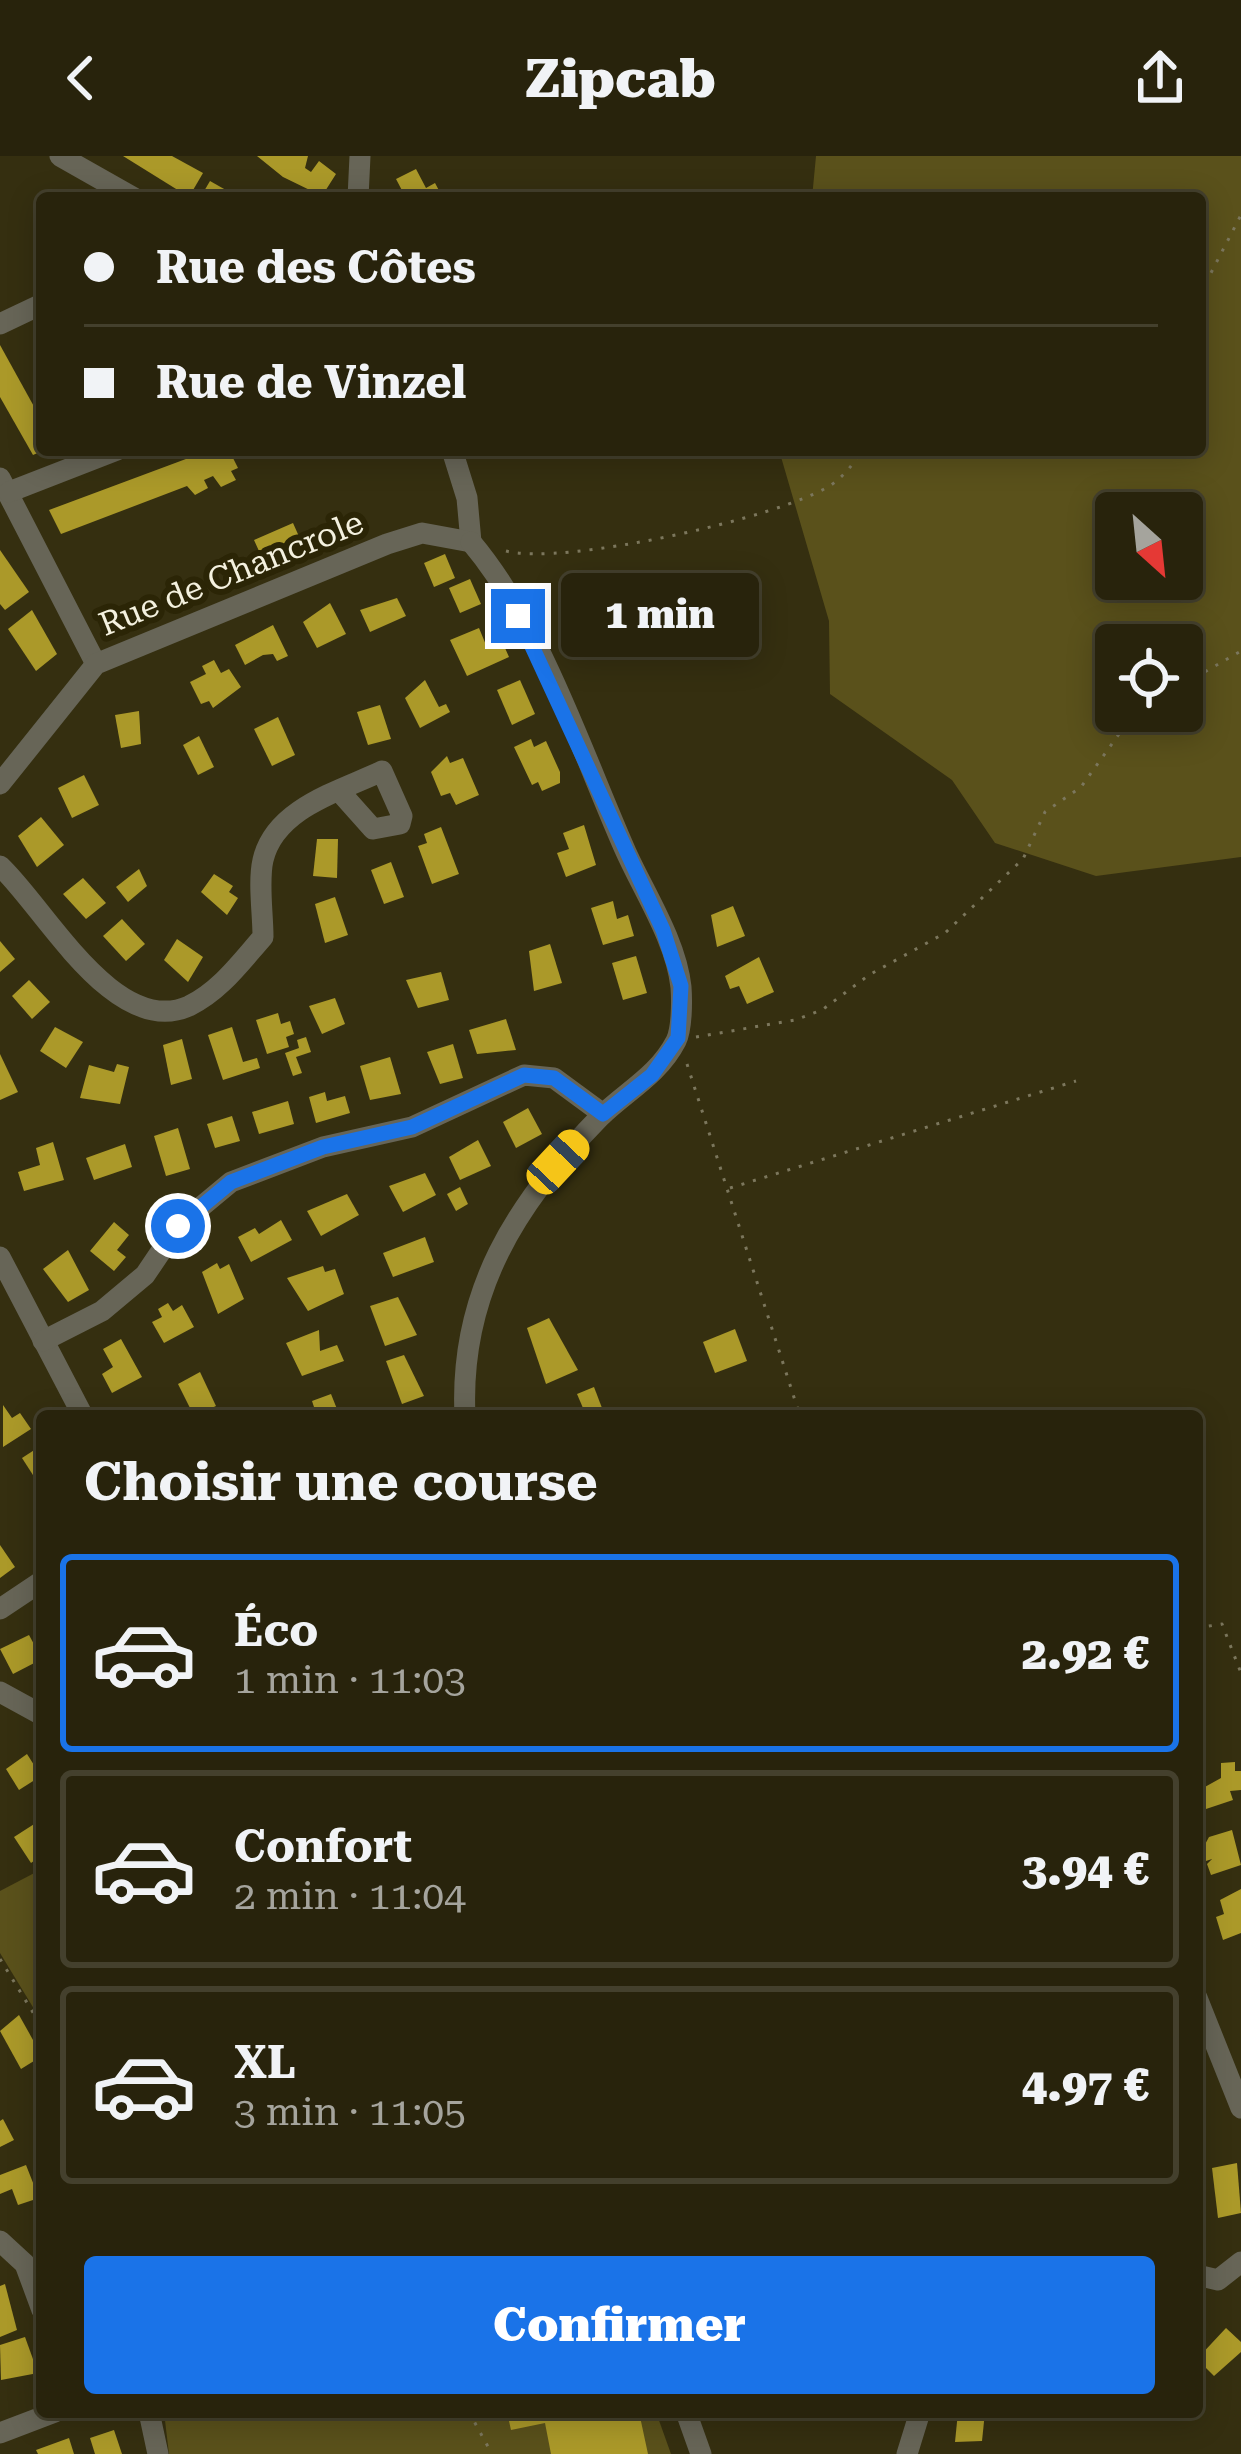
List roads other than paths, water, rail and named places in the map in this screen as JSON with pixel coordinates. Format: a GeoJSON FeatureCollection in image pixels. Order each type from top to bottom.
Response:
{"type":"FeatureCollection","features":[{"type":"Feature","properties":{"kind":"street"},"geometry":{"type":"LineString","coordinates":[[60,156],[123,192]]}},
{"type":"Feature","properties":{"kind":"street"},"geometry":{"type":"LineString","coordinates":[[358,192],[360,156]]}},
{"type":"Feature","properties":{"kind":"street"},"geometry":{"type":"LineString","coordinates":[[0,324],[36,307]]}},
{"type":"Feature","properties":{"kind":"street"},"geometry":{"type":"LineString","coordinates":[[96,664],[4,485],[98,456]]}},
{"type":"Feature","properties":{"kind":"street"},"geometry":{"type":"LineString","coordinates":[[454,456],[466,498],[471,542],[499,575],[663,930],[681,986],[678,1038],[652,1075],[603,1114],[535,1186],[497,1256],[468,1326],[465,1410]]}},
{"type":"Feature","properties":{"kind":"street","name":"Rue de Chancrole"},"geometry":{"type":"LineString","coordinates":[[0,784],[96,664],[387,544],[422,533],[471,542]]}},
{"type":"Feature","properties":{"kind":"street"},"geometry":{"type":"LineString","coordinates":[[0,866],[119,996],[148,1012],[185,1008],[217,988],[263,937],[262,861],[277,828],[301,809],[340,792]]}},
{"type":"Feature","properties":{"kind":"street"},"geometry":{"type":"LineString","coordinates":[[44,1341],[102,1311],[145,1275],[178,1226],[231,1182],[323,1147],[412,1127],[524,1075],[554,1078],[603,1114]]}},
{"type":"Feature","properties":{"kind":"street"},"geometry":{"type":"LineString","coordinates":[[0,1257],[80,1410]]}},
{"type":"Feature","properties":{"kind":"street"},"geometry":{"type":"LineString","coordinates":[[0,1610],[36,1586]]}},
{"type":"Feature","properties":{"kind":"street"},"geometry":{"type":"LineString","coordinates":[[0,1692],[36,1712]]}},
{"type":"Feature","properties":{"kind":"street"},"geometry":{"type":"LineString","coordinates":[[1203,2013],[1241,2108]]}},
{"type":"Feature","properties":{"kind":"street"},"geometry":{"type":"LineString","coordinates":[[0,2241],[25,2264],[36,2294]]}},
{"type":"Feature","properties":{"kind":"street"},"geometry":{"type":"LineString","coordinates":[[1203,2276],[1218,2280],[1241,2262]]}},
{"type":"Feature","properties":{"kind":"street"},"geometry":{"type":"LineString","coordinates":[[0,2434],[41,2418]]}},
{"type":"Feature","properties":{"kind":"street"},"geometry":{"type":"LineString","coordinates":[[150,2418],[158,2454]]}},
{"type":"Feature","properties":{"kind":"street"},"geometry":{"type":"LineString","coordinates":[[688,2418],[701,2454]]}},
{"type":"Feature","properties":{"kind":"street"},"geometry":{"type":"LineString","coordinates":[[907,2454],[918,2418]]}}]}
